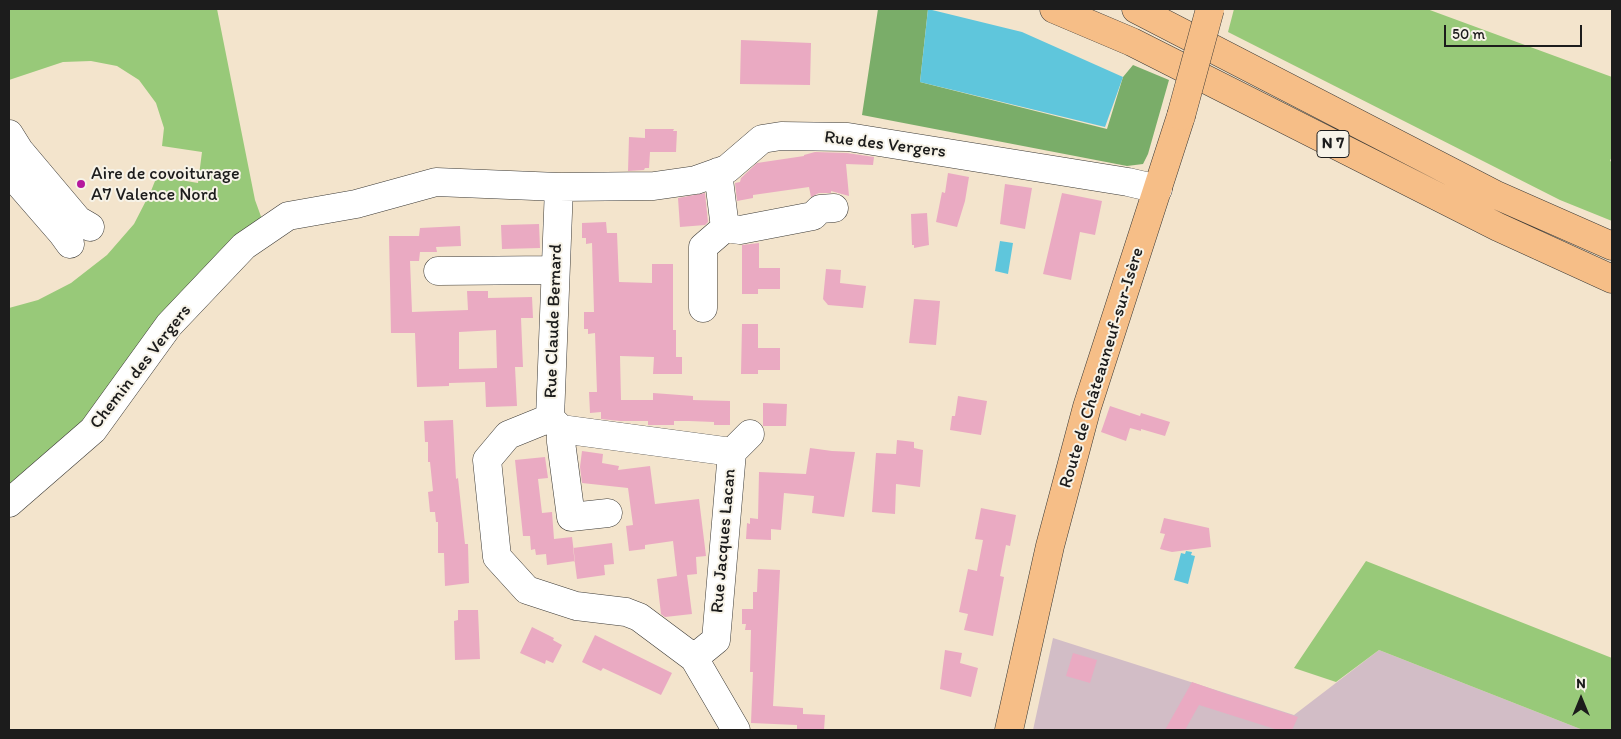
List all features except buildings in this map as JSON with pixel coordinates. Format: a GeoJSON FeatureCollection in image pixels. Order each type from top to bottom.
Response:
{"type":"FeatureCollection","features":[{"type":"Feature","properties":{"kind":"main road","name":"N 7"},"geometry":{"type":"LineString","coordinates":[[1054,9],[1132,42],[1498,228],[1612,279]]}},
{"type":"Feature","properties":{"kind":"main road","name":"N 7"},"geometry":{"type":"LineString","coordinates":[[1136,9],[1494,194],[1612,246]]}},
{"type":"Feature","properties":{"kind":"main road","name":"Route de Châteauneuf-sur-Isère"},"geometry":{"type":"LineString","coordinates":[[1009,730],[1050,546],[1087,407],[1181,116],[1210,9]]}},
{"type":"Feature","properties":{"kind":"street"},"geometry":{"type":"LineString","coordinates":[[9,134],[19,150],[78,220],[80,236],[62,233],[9,172]]}},
{"type":"Feature","properties":{"kind":"street","name":"Rue des Vergers"},"geometry":{"type":"LineString","coordinates":[[356,204],[436,182],[559,187],[654,186],[696,180],[727,169],[762,140],[781,136],[848,137],[1158,189]]}},
{"type":"Feature","properties":{"kind":"street"},"geometry":{"type":"LineString","coordinates":[[718,172],[725,228]]}},
{"type":"Feature","properties":{"kind":"street","name":"Rue Claude Bernard"},"geometry":{"type":"LineString","coordinates":[[559,187],[555,270],[556,423],[508,435],[487,460],[497,557],[526,590],[576,606],[626,612],[639,617],[694,658],[736,730]]}},
{"type":"Feature","properties":{"kind":"street","name":"Chemin des Vergers"},"geometry":{"type":"LineString","coordinates":[[9,503],[93,430],[168,325],[244,246],[288,216],[356,204]]}},
{"type":"Feature","properties":{"kind":"street"},"geometry":{"type":"LineString","coordinates":[[703,308],[703,247],[725,228],[740,230],[813,216],[820,208],[834,208]]}},
{"type":"Feature","properties":{"kind":"street"},"geometry":{"type":"LineString","coordinates":[[438,272],[555,270]]}},
{"type":"Feature","properties":{"kind":"street"},"geometry":{"type":"LineString","coordinates":[[556,423],[561,442],[571,517],[608,513]]}},
{"type":"Feature","properties":{"kind":"street","name":"Rue Jacques Lacan"},"geometry":{"type":"LineString","coordinates":[[556,423],[741,443],[716,640],[694,658]]}},
{"type":"Feature","properties":{"kind":"shaded area"},"geometry":{"type":"Polygon","coordinates":[[[1053,638],[1294,715],[1379,650],[1583,730],[1033,730],[1053,638]]]}},
{"type":"Feature","properties":{"kind":"green space"},"geometry":{"type":"Polygon","coordinates":[[[9,9],[217,9],[255,200],[263,222],[89,421],[9,490],[9,308],[38,300],[71,283],[107,255],[134,224],[157,176],[198,183],[202,152],[162,146],[164,128],[156,103],[139,80],[117,66],[91,61],[63,62],[9,80],[9,9]]]}},
{"type":"Feature","properties":{"kind":"green space"},"geometry":{"type":"Polygon","coordinates":[[[878,9],[928,9],[920,82],[1107,129],[1123,77],[1133,65],[1169,80],[1148,154],[1143,164],[1127,166],[862,115],[878,9]]]}},
{"type":"Feature","properties":{"kind":"green space"},"geometry":{"type":"Polygon","coordinates":[[[1234,9],[1427,9],[1612,77],[1612,156],[1610,161],[1612,162],[1612,221],[1560,200],[1228,32],[1234,9]]]}},
{"type":"Feature","properties":{"kind":"green space"},"geometry":{"type":"Polygon","coordinates":[[[1366,561],[1612,658],[1612,730],[1583,730],[1379,650],[1336,682],[1294,668],[1366,561]]]}},
{"type":"Feature","properties":{"kind":"water"},"geometry":{"type":"Polygon","coordinates":[[[928,9],[1022,32],[1123,77],[1105,127],[920,82],[928,9]]]}},
{"type":"Feature","properties":{"kind":"water"},"geometry":{"type":"Polygon","coordinates":[[[1000,241],[1013,243],[1008,274],[995,271],[1000,241]]]}},
{"type":"Feature","properties":{"kind":"water"},"geometry":{"type":"Polygon","coordinates":[[[1186,551],[1192,552],[1191,555],[1195,556],[1188,584],[1174,580],[1181,553],[1185,554],[1186,551]]]}},
{"type":"Feature","properties":{"kind":"place","name":"Aire de covoiturage A7 Valence Nord"},"geometry":{"type":"Point","coordinates":[81,184]}}]}
